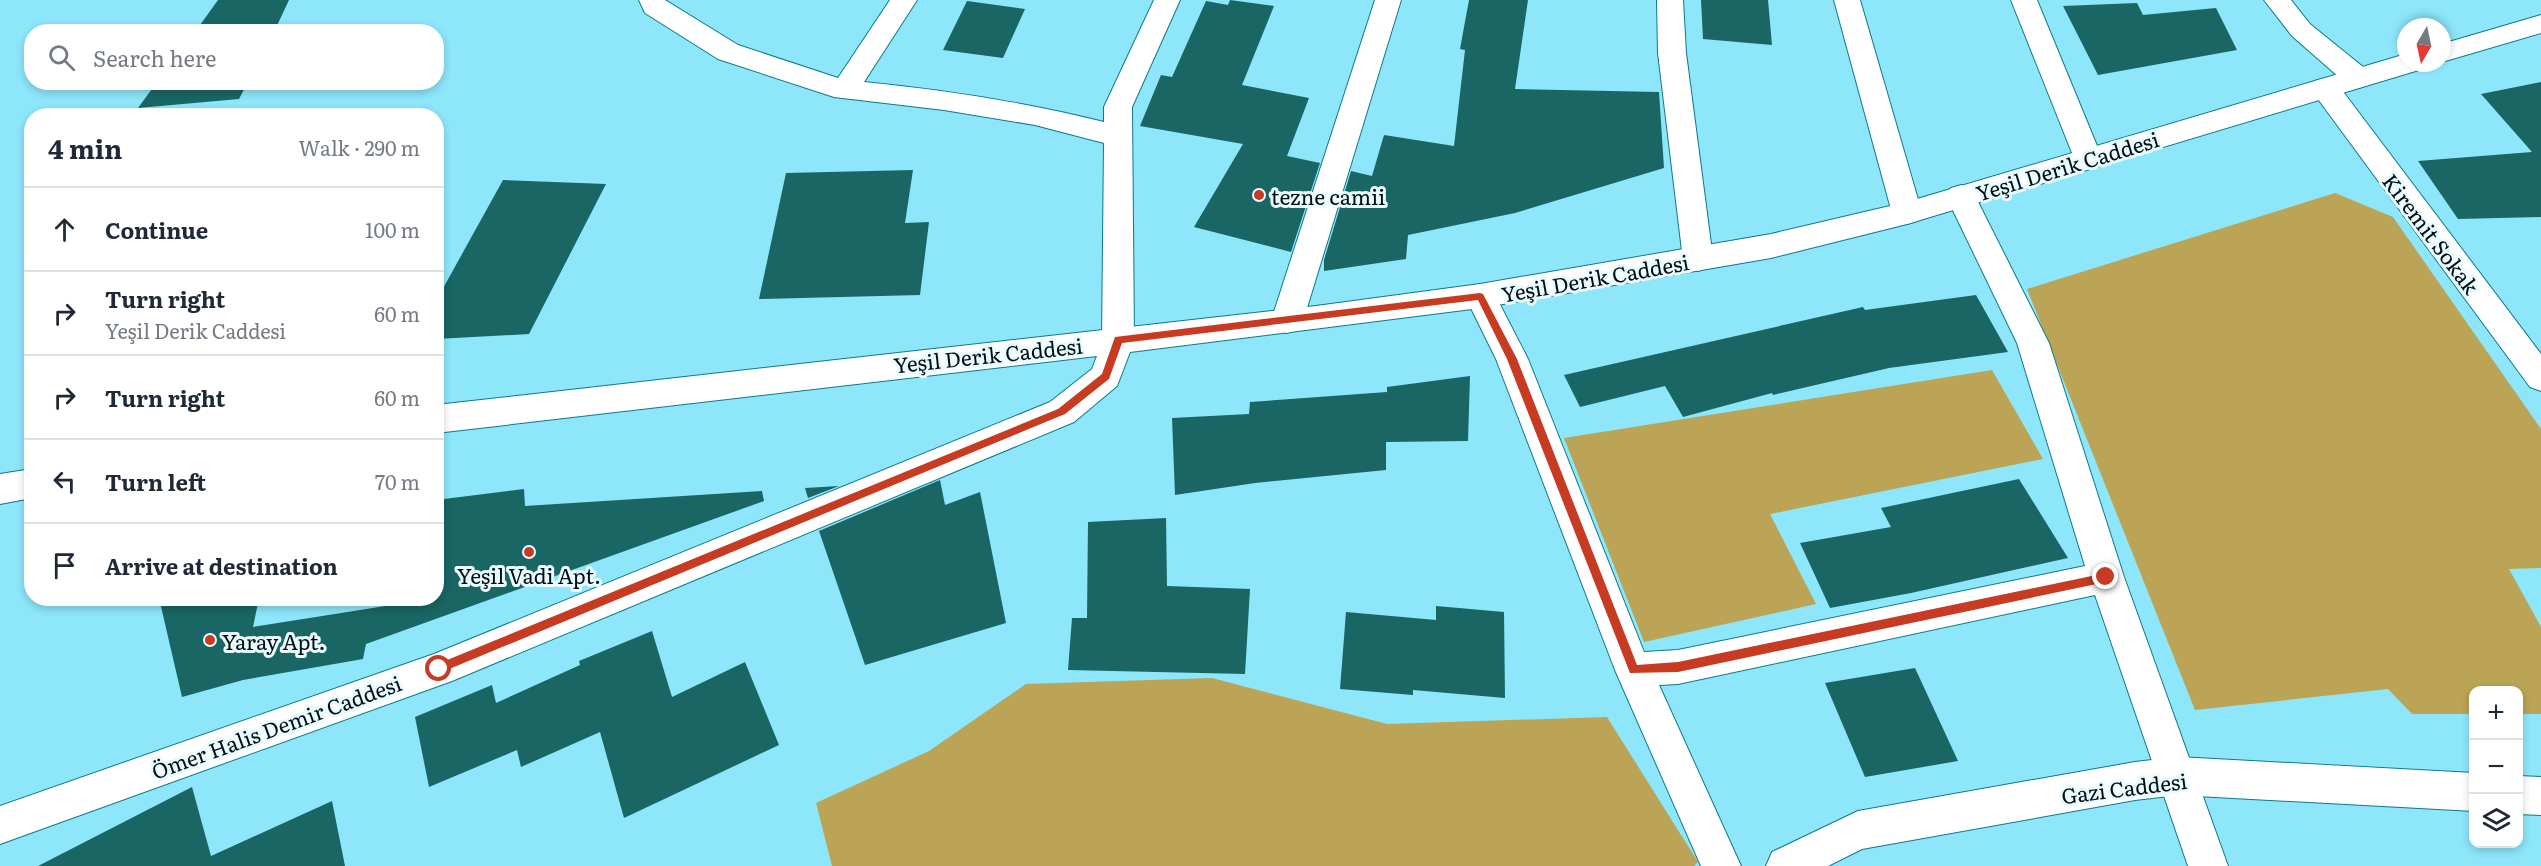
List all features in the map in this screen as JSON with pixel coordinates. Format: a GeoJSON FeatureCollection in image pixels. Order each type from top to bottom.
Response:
{"type":"FeatureCollection","features":[{"type":"Feature","properties":{"kind":"street"},"geometry":{"type":"LineString","coordinates":[[652,0],[654,7],[728,51],[844,90],[944,100],[1035,115],[1117,136]]}},
{"type":"Feature","properties":{"kind":"street"},"geometry":{"type":"LineString","coordinates":[[844,90],[904,0]]}},
{"type":"Feature","properties":{"kind":"street","name":"Ömer Halis Demir Caddesi"},"geometry":{"type":"LineString","coordinates":[[0,825],[439,669],[1062,412],[1106,376],[1118,340],[1118,107],[1167,0]]}},
{"type":"Feature","properties":{"kind":"street"},"geometry":{"type":"LineString","coordinates":[[1287,321],[1388,0]]}},
{"type":"Feature","properties":{"kind":"street"},"geometry":{"type":"LineString","coordinates":[[1670,0],[1672,53],[1698,259]]}},
{"type":"Feature","properties":{"kind":"street"},"geometry":{"type":"LineString","coordinates":[[1847,0],[1907,213]]}},
{"type":"Feature","properties":{"kind":"street"},"geometry":{"type":"LineString","coordinates":[[2024,0],[2088,158]]}},
{"type":"Feature","properties":{"kind":"street"},"geometry":{"type":"LineString","coordinates":[[2277,0],[2301,30],[2358,78]]}},
{"type":"Feature","properties":{"kind":"street"},"geometry":{"type":"LineString","coordinates":[[2451,50],[2541,24]]}},
{"type":"Feature","properties":{"kind":"street","name":"Yeşil Derik Caddesi"},"geometry":{"type":"LineString","coordinates":[[444,418],[1287,321],[1480,296],[1771,246],[1907,213],[2397,67]]}},
{"type":"Feature","properties":{"kind":"street","name":"Kiremit Sokak"},"geometry":{"type":"LineString","coordinates":[[2325,88],[2541,378]]}},
{"type":"Feature","properties":{"kind":"street"},"geometry":{"type":"LineString","coordinates":[[1960,196],[2033,343],[2106,577],[2208,866]]}},
{"type":"Feature","properties":{"kind":"street"},"geometry":{"type":"LineString","coordinates":[[1480,296],[1512,359],[1633,670],[1721,866]]}},
{"type":"Feature","properties":{"kind":"street"},"geometry":{"type":"LineString","coordinates":[[0,489],[24,484]]}},
{"type":"Feature","properties":{"kind":"street"},"geometry":{"type":"LineString","coordinates":[[1633,670],[1678,667],[2106,577]]}},
{"type":"Feature","properties":{"kind":"street","name":"Gazi Caddesi"},"geometry":{"type":"LineString","coordinates":[[1786,866],[1858,830],[2135,781],[2178,776],[2469,792]]}},
{"type":"Feature","properties":{"kind":"street"},"geometry":{"type":"LineString","coordinates":[[2523,795],[2541,796]]}},
{"type":"Feature","properties":{"kind":"shaded area"},"geometry":{"type":"Polygon","coordinates":[[[2335,193],[2393,217],[2541,429],[2541,568],[2509,569],[2541,627],[2541,714],[2523,714],[2523,686],[2469,686],[2469,714],[2412,714],[2388,689],[2195,710],[2027,289],[2335,193]]]}},
{"type":"Feature","properties":{"kind":"shaded area"},"geometry":{"type":"Polygon","coordinates":[[[1992,370],[2043,459],[1770,514],[1816,604],[1644,642],[1564,438],[1992,370]]]}},
{"type":"Feature","properties":{"kind":"shaded area"},"geometry":{"type":"Polygon","coordinates":[[[1212,678],[1387,724],[1607,717],[1698,862],[1694,866],[832,866],[816,803],[929,751],[1026,684],[1212,678]]]}},
{"type":"Feature","properties":{"kind":"building"},"geometry":{"type":"Polygon","coordinates":[[[218,0],[289,0],[278,24],[201,24],[218,0]]]}},
{"type":"Feature","properties":{"kind":"building"},"geometry":{"type":"Polygon","coordinates":[[[1230,0],[1274,6],[1242,85],[1309,98],[1287,156],[1320,163],[1291,252],[1194,227],[1243,144],[1140,126],[1161,75],[1172,77],[1206,1],[1228,5],[1230,0]]]}},
{"type":"Feature","properties":{"kind":"building"},"geometry":{"type":"Polygon","coordinates":[[[1469,0],[1528,0],[1515,89],[1659,92],[1664,168],[1515,213],[1408,235],[1406,259],[1324,271],[1324,260],[1351,171],[1372,176],[1384,135],[1454,146],[1465,50],[1460,49],[1469,0]]]}},
{"type":"Feature","properties":{"kind":"building"},"geometry":{"type":"Polygon","coordinates":[[[1701,0],[1768,0],[1772,45],[1703,39],[1701,0]]]}},
{"type":"Feature","properties":{"kind":"building"},"geometry":{"type":"Polygon","coordinates":[[[967,1],[1025,9],[1003,58],[943,50],[967,1]]]}},
{"type":"Feature","properties":{"kind":"building"},"geometry":{"type":"Polygon","coordinates":[[[2137,3],[2143,15],[2216,8],[2237,50],[2098,75],[2063,6],[2137,3]]]}},
{"type":"Feature","properties":{"kind":"building"},"geometry":{"type":"Polygon","coordinates":[[[2541,82],[2541,217],[2458,219],[2418,161],[2532,152],[2481,94],[2541,82]]]}},
{"type":"Feature","properties":{"kind":"building"},"geometry":{"type":"Polygon","coordinates":[[[151,90],[244,90],[239,99],[138,108],[151,90]]]}},
{"type":"Feature","properties":{"kind":"building"},"geometry":{"type":"Polygon","coordinates":[[[913,170],[905,223],[929,222],[920,295],[759,299],[786,173],[913,170]]]}},
{"type":"Feature","properties":{"kind":"building"},"geometry":{"type":"Polygon","coordinates":[[[503,180],[606,184],[529,334],[444,339],[444,287],[503,180]]]}},
{"type":"Feature","properties":{"kind":"building"},"geometry":{"type":"Polygon","coordinates":[[[1976,295],[2008,352],[1889,368],[1773,395],[1772,393],[1683,417],[1665,386],[1580,407],[1564,375],[1863,307],[1865,310],[1976,295]]]}},
{"type":"Feature","properties":{"kind":"building"},"geometry":{"type":"Polygon","coordinates":[[[1470,376],[1468,441],[1386,442],[1386,470],[1255,483],[1175,495],[1172,418],[1249,414],[1250,402],[1387,392],[1387,387],[1470,376]]]}},
{"type":"Feature","properties":{"kind":"building"},"geometry":{"type":"Polygon","coordinates":[[[2019,479],[2068,558],[1911,593],[1830,608],[1800,543],[1891,527],[1881,508],[2019,479]]]}},
{"type":"Feature","properties":{"kind":"building"},"geometry":{"type":"Polygon","coordinates":[[[940,480],[945,505],[980,492],[1006,623],[865,665],[819,531],[940,480]]]}},
{"type":"Feature","properties":{"kind":"building"},"geometry":{"type":"Polygon","coordinates":[[[839,486],[808,498],[805,488],[839,486]]]}},
{"type":"Feature","properties":{"kind":"building","name":"Yeşil Vadi Apt."},"geometry":{"type":"Polygon","coordinates":[[[524,489],[525,506],[762,491],[764,501],[366,644],[363,659],[243,680],[182,697],[161,606],[257,606],[253,627],[386,606],[444,606],[444,499],[524,489]]]}},
{"type":"Feature","properties":{"kind":"building"},"geometry":{"type":"Polygon","coordinates":[[[1166,518],[1167,586],[1250,589],[1245,674],[1068,670],[1072,618],[1087,618],[1088,522],[1166,518]]]}},
{"type":"Feature","properties":{"kind":"building"},"geometry":{"type":"Polygon","coordinates":[[[1436,606],[1504,612],[1505,698],[1413,690],[1413,695],[1340,689],[1346,612],[1436,620],[1436,606]]]}},
{"type":"Feature","properties":{"kind":"building"},"geometry":{"type":"Polygon","coordinates":[[[652,631],[672,697],[745,662],[779,745],[624,818],[600,732],[521,767],[517,750],[429,787],[415,717],[492,685],[496,703],[580,665],[579,661],[652,631]]]}},
{"type":"Feature","properties":{"kind":"building"},"geometry":{"type":"Polygon","coordinates":[[[1915,668],[1958,761],[1865,777],[1825,683],[1915,668]]]}},
{"type":"Feature","properties":{"kind":"building"},"geometry":{"type":"Polygon","coordinates":[[[192,787],[211,856],[332,801],[345,866],[38,866],[192,787]]]}},
{"type":"Feature","properties":{"kind":"place","name":"tezne camii"},"geometry":{"type":"Point","coordinates":[1259,195]}},
{"type":"Feature","properties":{"kind":"place","name":"Yeşil Vadi Apt."},"geometry":{"type":"Point","coordinates":[529,552]}},
{"type":"Feature","properties":{"kind":"place","name":"Yaray Apt."},"geometry":{"type":"Point","coordinates":[210,640]}},
{"type":"Feature","properties":{"kind":"route"},"geometry":{"type":"LineString","coordinates":[[439,669],[1062,412],[1106,376],[1118,340],[1316,318],[1480,296],[1512,359],[1633,670],[1678,667],[2106,577]]}}]}
